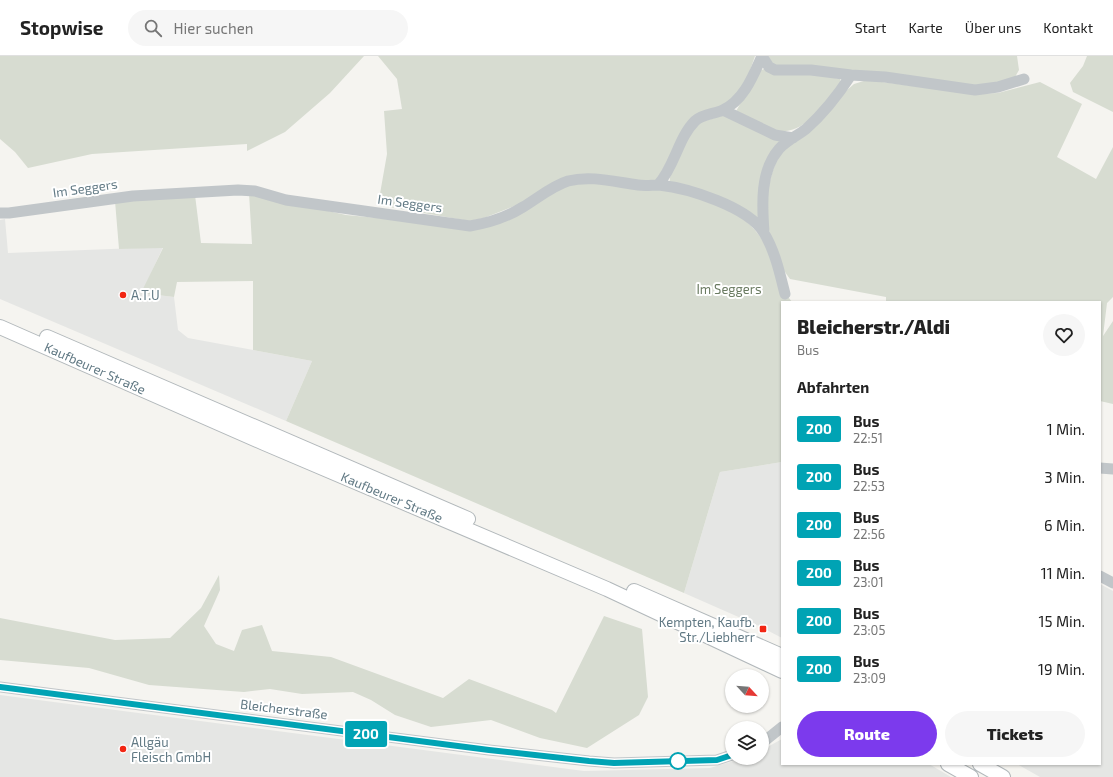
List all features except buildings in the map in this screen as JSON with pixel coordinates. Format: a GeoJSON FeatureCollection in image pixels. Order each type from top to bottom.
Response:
{"type":"FeatureCollection","features":[{"type":"Feature","properties":{"kind":"main road","name":"Kaufbeurer Straße"},"geometry":{"type":"LineString","coordinates":[[0,317],[708,622],[781,656]]}},
{"type":"Feature","properties":{"kind":"main road","name":"Kaufbeurer Straße"},"geometry":{"type":"LineString","coordinates":[[0,327],[264,443],[607,589],[781,671]]}},
{"type":"Feature","properties":{"kind":"main road"},"geometry":{"type":"LineString","coordinates":[[950,765],[971,777]]}},
{"type":"Feature","properties":{"kind":"main road"},"geometry":{"type":"LineString","coordinates":[[982,765],[1003,777]]}},
{"type":"Feature","properties":{"kind":"street"},"geometry":{"type":"LineString","coordinates":[[762,56],[769,67],[774,70],[811,70],[850,75],[885,77],[975,90],[998,87],[1024,79]]}},
{"type":"Feature","properties":{"kind":"street"},"geometry":{"type":"LineString","coordinates":[[658,185],[669,172],[687,131],[695,120],[723,110],[738,100],[748,86],[762,56]]}},
{"type":"Feature","properties":{"kind":"street"},"geometry":{"type":"LineString","coordinates":[[785,294],[764,232],[762,203],[764,182],[779,149],[819,117],[835,100],[850,75]]}},
{"type":"Feature","properties":{"kind":"street"},"geometry":{"type":"LineString","coordinates":[[723,110],[775,135],[793,138]]}},
{"type":"Feature","properties":{"kind":"street","name":"Im Seggers"},"geometry":{"type":"LineString","coordinates":[[0,213],[133,196],[238,190],[255,191],[286,200],[470,226],[488,223],[522,208],[556,186],[570,181],[592,178],[640,185],[658,185],[711,197],[737,210],[764,232]]}},
{"type":"Feature","properties":{"kind":"street"},"geometry":{"type":"LineString","coordinates":[[1101,468],[1113,469]]}},
{"type":"Feature","properties":{"kind":"street"},"geometry":{"type":"LineString","coordinates":[[1101,577],[1113,583]]}},
{"type":"Feature","properties":{"kind":"street","name":"Bleicherstraße"},"geometry":{"type":"LineString","coordinates":[[0,687],[489,750],[614,763],[717,760],[725,757]]}},
{"type":"Feature","properties":{"kind":"street"},"geometry":{"type":"LineString","coordinates":[[769,737],[781,728]]}},
{"type":"Feature","properties":{"kind":"shaded area"},"geometry":{"type":"Polygon","coordinates":[[[5,219],[8,253],[163,247],[142,293],[174,297],[178,330],[188,338],[312,361],[286,421],[0,299],[0,220],[5,219]]]}},
{"type":"Feature","properties":{"kind":"shaded area"},"geometry":{"type":"Polygon","coordinates":[[[781,462],[781,637],[759,626],[684,593],[720,472],[781,462]]]}},
{"type":"Feature","properties":{"kind":"shaded area"},"geometry":{"type":"Polygon","coordinates":[[[1101,585],[1113,591],[1113,777],[1040,777],[1019,765],[1101,765],[1101,585]]]}},
{"type":"Feature","properties":{"kind":"shaded area"},"geometry":{"type":"Polygon","coordinates":[[[0,695],[584,771],[710,768],[725,764],[725,765],[769,765],[769,746],[781,740],[781,765],[931,765],[951,777],[0,777],[0,695]]]}},
{"type":"Feature","properties":{"kind":"green space"},"geometry":{"type":"Polygon","coordinates":[[[0,56],[364,56],[330,93],[285,132],[247,151],[247,144],[92,154],[28,168],[15,152],[0,139],[0,56]]]}},
{"type":"Feature","properties":{"kind":"green space"},"geometry":{"type":"Polygon","coordinates":[[[378,56],[755,56],[745,85],[734,98],[720,107],[704,111],[673,151],[656,181],[639,183],[593,175],[484,218],[469,221],[378,205],[387,154],[384,111],[402,109],[397,79],[378,56]]]}},
{"type":"Feature","properties":{"kind":"green space"},"geometry":{"type":"Polygon","coordinates":[[[768,56],[1017,56],[1019,70],[1015,77],[995,84],[975,85],[773,65],[768,56]]]}},
{"type":"Feature","properties":{"kind":"green space"},"geometry":{"type":"Polygon","coordinates":[[[1087,56],[1113,56],[1113,112],[1073,92],[1070,83],[1083,66],[1087,56]]]}},
{"type":"Feature","properties":{"kind":"green space"},"geometry":{"type":"Polygon","coordinates":[[[764,69],[810,73],[840,79],[841,85],[823,107],[807,122],[789,131],[776,130],[735,113],[759,71],[764,69]]]}},
{"type":"Feature","properties":{"kind":"green space"},"geometry":{"type":"Polygon","coordinates":[[[867,80],[974,94],[998,93],[1040,82],[1082,104],[1057,157],[1096,179],[1113,147],[1113,297],[1107,303],[1103,336],[1113,321],[1113,404],[1101,401],[1101,301],[886,301],[886,297],[790,279],[781,266],[770,234],[767,200],[769,183],[774,167],[781,153],[788,144],[803,132],[854,84],[867,80]]]}},
{"type":"Feature","properties":{"kind":"green space"},"geometry":{"type":"Polygon","coordinates":[[[721,116],[727,116],[781,142],[776,148],[760,219],[670,184],[670,178],[675,162],[698,123],[721,116]]]}},
{"type":"Feature","properties":{"kind":"green space"},"geometry":{"type":"Polygon","coordinates":[[[591,182],[635,186],[684,194],[708,201],[729,210],[747,222],[761,238],[772,258],[786,294],[791,301],[781,301],[781,462],[720,472],[684,593],[286,421],[312,361],[253,350],[253,281],[177,282],[174,297],[141,293],[163,248],[119,249],[115,201],[195,195],[201,243],[252,244],[249,193],[346,215],[431,223],[469,230],[570,183],[591,182]]]}},
{"type":"Feature","properties":{"kind":"green space"},"geometry":{"type":"Polygon","coordinates":[[[219,575],[220,590],[204,626],[216,644],[234,651],[242,630],[262,625],[272,651],[331,657],[443,698],[469,679],[552,710],[556,713],[604,616],[642,629],[648,697],[639,715],[587,748],[540,738],[491,720],[431,727],[395,715],[371,700],[353,692],[302,694],[270,689],[244,692],[149,685],[89,668],[0,660],[0,618],[115,640],[170,638],[201,608],[219,575]]]}},
{"type":"Feature","properties":{"kind":"bus line","name":"200"},"geometry":{"type":"LineString","coordinates":[[0,687],[558,758],[614,763],[717,760],[725,757]]}},
{"type":"Feature","properties":{"kind":"place","name":"A.T.U"},"geometry":{"type":"Point","coordinates":[123,295]}},
{"type":"Feature","properties":{"kind":"place","name":"Kempten, Kaufb. Str./Liebherr"},"geometry":{"type":"Point","coordinates":[763,629]}},
{"type":"Feature","properties":{"kind":"place","name":"Allgäu Fleisch GmbH"},"geometry":{"type":"Point","coordinates":[123,749]}}]}
